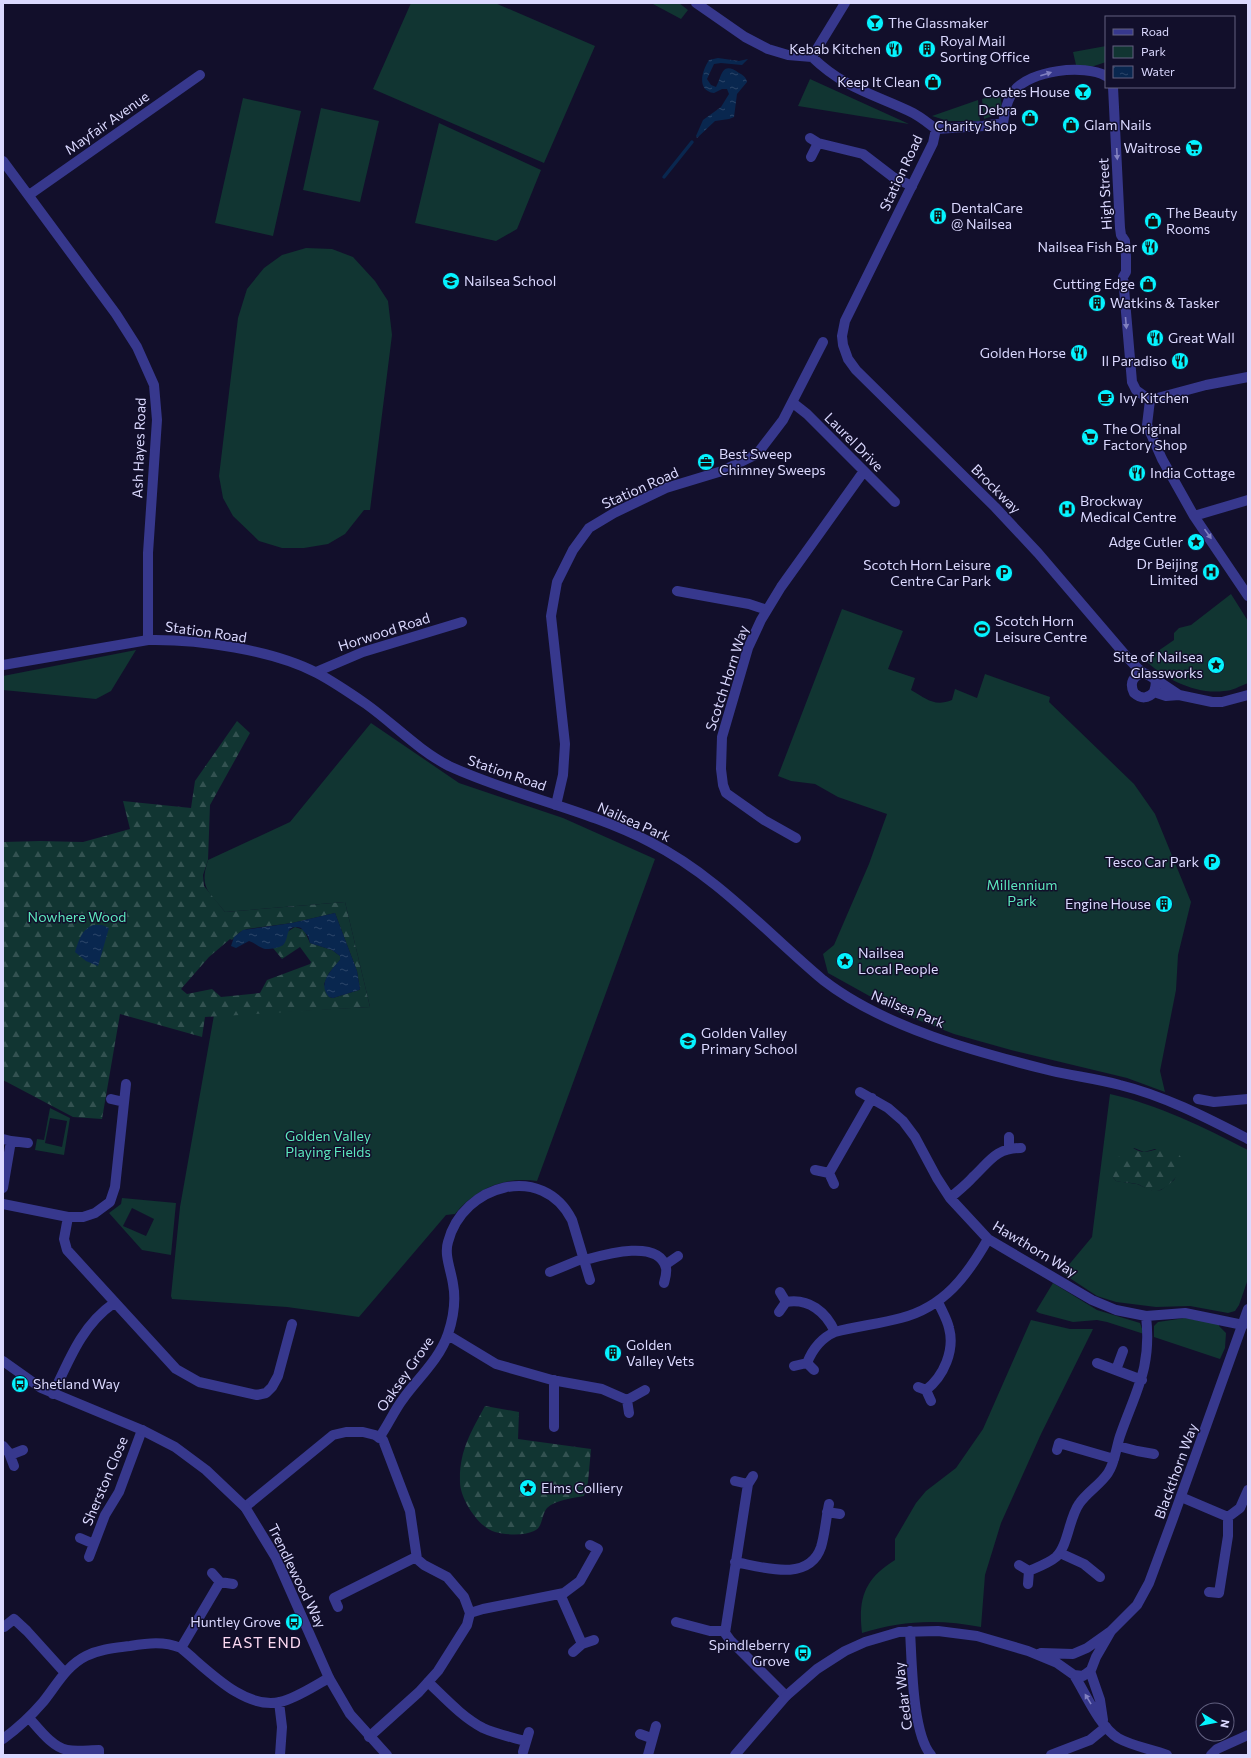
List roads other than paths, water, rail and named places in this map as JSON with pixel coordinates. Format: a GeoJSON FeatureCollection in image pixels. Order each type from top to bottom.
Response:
{"type":"FeatureCollection","features":[{"type":"Feature","properties":{"kind":"street"},"geometry":{"type":"LineString","coordinates":[[696,3],[745,38],[768,49],[788,55],[812,57],[829,73],[855,88],[914,113],[936,129]]}},
{"type":"Feature","properties":{"kind":"street"},"geometry":{"type":"LineString","coordinates":[[812,57],[845,3]]}},
{"type":"Feature","properties":{"kind":"street","name":"Station Road"},"geometry":{"type":"LineString","coordinates":[[843,345],[842,336],[847,317],[933,143],[936,129],[983,126],[1003,123],[1012,93],[1026,82],[1060,70],[1078,69],[1105,76]]}},
{"type":"Feature","properties":{"kind":"street","name":"Mayfair Avenue"},"geometry":{"type":"LineString","coordinates":[[29,195],[200,75]]}},
{"type":"Feature","properties":{"kind":"street","name":"High Street"},"geometry":{"type":"LineString","coordinates":[[1112,88],[1121,234],[1125,241],[1126,272],[1123,277],[1130,374],[1136,390],[1150,400]]}},
{"type":"Feature","properties":{"kind":"street"},"geometry":{"type":"LineString","coordinates":[[811,157],[814,141],[863,154],[893,177],[912,186]]}},
{"type":"Feature","properties":{"kind":"street","name":"Ash Hayes Road"},"geometry":{"type":"LineString","coordinates":[[3,161],[116,314],[137,347],[154,385],[157,420],[148,553],[148,640]]}},
{"type":"Feature","properties":{"kind":"street","name":"Station Road"},"geometry":{"type":"LineString","coordinates":[[3,665],[148,640],[190,642],[257,653],[288,661],[316,672],[367,705],[437,760],[484,781],[556,805],[563,775],[564,736],[552,642],[551,616],[557,582],[572,550],[589,528],[614,513],[666,488],[711,475],[755,456],[767,443],[793,403],[824,342]]}},
{"type":"Feature","properties":{"kind":"street","name":"Brockway"},"geometry":{"type":"LineString","coordinates":[[843,345],[848,359],[856,370],[995,507],[1038,553],[1127,657],[1144,673],[1150,674],[1179,695],[1203,702],[1222,702],[1248,694]]}},
{"type":"Feature","properties":{"kind":"street"},"geometry":{"type":"LineString","coordinates":[[1248,377],[1150,400],[1146,421],[1148,430],[1194,516],[1248,596]]}},
{"type":"Feature","properties":{"kind":"street","name":"Laurel Drive"},"geometry":{"type":"LineString","coordinates":[[793,403],[807,414],[895,502]]}},
{"type":"Feature","properties":{"kind":"street","name":"Scotch Horn Way"},"geometry":{"type":"LineString","coordinates":[[796,838],[764,820],[727,794],[722,785],[721,750],[724,731],[748,648],[767,610],[864,471]]}},
{"type":"Feature","properties":{"kind":"street"},"geometry":{"type":"LineString","coordinates":[[1194,516],[1248,500]]}},
{"type":"Feature","properties":{"kind":"street"},"geometry":{"type":"LineString","coordinates":[[682,595],[749,604],[767,610]]}},
{"type":"Feature","properties":{"kind":"street","name":"Horwood Road"},"geometry":{"type":"LineString","coordinates":[[316,672],[363,652],[462,622]]}},
{"type":"Feature","properties":{"kind":"street","name":"Brockway"},"geometry":{"type":"LineString","coordinates":[[1127,657],[1133,679],[1132,689],[1137,696],[1146,698],[1154,692],[1166,696],[1179,695]]}},
{"type":"Feature","properties":{"kind":"street"},"geometry":{"type":"LineString","coordinates":[[1133,679],[1138,674],[1144,673]]}},
{"type":"Feature","properties":{"kind":"street"},"geometry":{"type":"LineString","coordinates":[[1154,692],[1156,685],[1155,679]]}},
{"type":"Feature","properties":{"kind":"street","name":"Nailsea Park"},"geometry":{"type":"LineString","coordinates":[[556,805],[635,834],[687,864],[727,894],[823,980],[848,998],[890,1020],[914,1030],[1010,1060],[1053,1071],[1121,1085],[1175,1104],[1248,1139]]}},
{"type":"Feature","properties":{"kind":"street"},"geometry":{"type":"LineString","coordinates":[[3,1204],[68,1217],[79,1217],[91,1214],[105,1206],[112,1199],[115,1187],[126,1084]]}},
{"type":"Feature","properties":{"kind":"street","name":"Hawthorn Way"},"geometry":{"type":"LineString","coordinates":[[860,1092],[872,1098],[894,1113],[907,1126],[950,1198],[988,1239],[1092,1300],[1116,1310],[1146,1316],[1185,1313],[1243,1324]]}},
{"type":"Feature","properties":{"kind":"street"},"geometry":{"type":"LineString","coordinates":[[829,1173],[872,1098]]}},
{"type":"Feature","properties":{"kind":"street"},"geometry":{"type":"LineString","coordinates":[[111,1099],[124,1102]]}},
{"type":"Feature","properties":{"kind":"street"},"geometry":{"type":"LineString","coordinates":[[1198,1099],[1214,1102],[1248,1099],[1248,1107]]}},
{"type":"Feature","properties":{"kind":"street"},"geometry":{"type":"LineString","coordinates":[[1008,1137],[1009,1148]]}},
{"type":"Feature","properties":{"kind":"street"},"geometry":{"type":"LineString","coordinates":[[3,1188],[7,1140],[28,1143]]}},
{"type":"Feature","properties":{"kind":"street"},"geometry":{"type":"LineString","coordinates":[[950,1198],[973,1178],[989,1160],[1009,1148],[1022,1148]]}},
{"type":"Feature","properties":{"kind":"street"},"geometry":{"type":"LineString","coordinates":[[816,1170],[829,1173]]}},
{"type":"Feature","properties":{"kind":"street"},"geometry":{"type":"LineString","coordinates":[[829,1173],[834,1184]]}},
{"type":"Feature","properties":{"kind":"street","name":"Oaksey Grove"},"geometry":{"type":"LineString","coordinates":[[379,1438],[402,1400],[434,1361],[448,1335],[454,1296],[447,1254],[448,1242],[462,1214],[480,1196],[496,1190],[516,1186],[536,1188],[547,1193],[570,1216],[585,1259],[590,1280]]}},
{"type":"Feature","properties":{"kind":"street"},"geometry":{"type":"LineString","coordinates":[[68,1217],[64,1236],[66,1248],[114,1303],[179,1372],[199,1382],[257,1395],[263,1394],[269,1390],[278,1376],[292,1324]]}},
{"type":"Feature","properties":{"kind":"street"},"geometry":{"type":"LineString","coordinates":[[794,1366],[807,1363],[817,1344],[825,1337],[835,1332],[915,1314],[938,1302],[953,1290],[964,1278],[988,1239]]}},
{"type":"Feature","properties":{"kind":"street"},"geometry":{"type":"LineString","coordinates":[[550,1272],[585,1259],[614,1252],[638,1251],[652,1254],[665,1265],[666,1270],[664,1283]]}},
{"type":"Feature","properties":{"kind":"street"},"geometry":{"type":"LineString","coordinates":[[665,1265],[678,1256]]}},
{"type":"Feature","properties":{"kind":"street"},"geometry":{"type":"LineString","coordinates":[[780,1292],[786,1302]]}},
{"type":"Feature","properties":{"kind":"street"},"geometry":{"type":"LineString","coordinates":[[786,1302],[801,1302],[816,1308],[827,1318],[835,1332]]}},
{"type":"Feature","properties":{"kind":"street"},"geometry":{"type":"LineString","coordinates":[[779,1312],[786,1302]]}},
{"type":"Feature","properties":{"kind":"street"},"geometry":{"type":"LineString","coordinates":[[931,1401],[922,1388],[934,1383],[944,1368],[950,1346],[949,1328],[938,1302]]}},
{"type":"Feature","properties":{"kind":"street"},"geometry":{"type":"LineString","coordinates":[[53,1394],[83,1334],[96,1317],[114,1303]]}},
{"type":"Feature","properties":{"kind":"street","name":"Blackthorn Way"},"geometry":{"type":"LineString","coordinates":[[1111,1631],[1137,1605],[1149,1583],[1181,1498],[1248,1309]]}},
{"type":"Feature","properties":{"kind":"street"},"geometry":{"type":"LineString","coordinates":[[1029,1571],[1049,1561],[1060,1553],[1079,1504],[1091,1489],[1105,1478],[1114,1459],[1142,1380],[1148,1348],[1146,1316]]}},
{"type":"Feature","properties":{"kind":"street"},"geometry":{"type":"LineString","coordinates":[[448,1335],[496,1364],[554,1380],[602,1389],[627,1400]]}},
{"type":"Feature","properties":{"kind":"street"},"geometry":{"type":"LineString","coordinates":[[1116,1370],[1123,1351]]}},
{"type":"Feature","properties":{"kind":"street","name":"Trendlewood Way"},"geometry":{"type":"LineString","coordinates":[[3,1361],[29,1380],[53,1394],[142,1430],[192,1457],[245,1507],[276,1558],[330,1678],[350,1714],[369,1737],[387,1755]]}},
{"type":"Feature","properties":{"kind":"street"},"geometry":{"type":"LineString","coordinates":[[807,1363],[814,1370]]}},
{"type":"Feature","properties":{"kind":"street"},"geometry":{"type":"LineString","coordinates":[[1097,1363],[1142,1380]]}},
{"type":"Feature","properties":{"kind":"street"},"geometry":{"type":"LineString","coordinates":[[554,1380],[554,1426]]}},
{"type":"Feature","properties":{"kind":"street"},"geometry":{"type":"LineString","coordinates":[[627,1400],[644,1390]]}},
{"type":"Feature","properties":{"kind":"street"},"geometry":{"type":"LineString","coordinates":[[627,1400],[629,1413]]}},
{"type":"Feature","properties":{"kind":"street","name":"Sherston Close"},"geometry":{"type":"LineString","coordinates":[[89,1556],[105,1515],[119,1492],[142,1430]]}},
{"type":"Feature","properties":{"kind":"street"},"geometry":{"type":"LineString","coordinates":[[245,1507],[333,1436],[346,1432],[360,1431],[379,1438],[384,1442],[392,1467],[410,1511],[416,1557],[424,1565],[447,1577],[464,1597],[470,1613],[467,1625],[454,1647],[428,1682],[369,1737]]}},
{"type":"Feature","properties":{"kind":"street"},"geometry":{"type":"LineString","coordinates":[[1057,1450],[1059,1442],[1114,1459]]}},
{"type":"Feature","properties":{"kind":"street"},"geometry":{"type":"LineString","coordinates":[[3,1446],[10,1455],[14,1466]]}},
{"type":"Feature","properties":{"kind":"street"},"geometry":{"type":"LineString","coordinates":[[1118,1446],[1140,1457],[1154,1454]]}},
{"type":"Feature","properties":{"kind":"street"},"geometry":{"type":"LineString","coordinates":[[10,1455],[23,1450]]}},
{"type":"Feature","properties":{"kind":"street"},"geometry":{"type":"LineString","coordinates":[[735,1482],[750,1480],[735,1562],[725,1631],[730,1640],[786,1696]]}},
{"type":"Feature","properties":{"kind":"street"},"geometry":{"type":"LineString","coordinates":[[1228,1517],[1240,1508],[1248,1490]]}},
{"type":"Feature","properties":{"kind":"street"},"geometry":{"type":"LineString","coordinates":[[1181,1498],[1228,1517]]}},
{"type":"Feature","properties":{"kind":"street"},"geometry":{"type":"LineString","coordinates":[[735,1562],[781,1570],[795,1570],[803,1567],[814,1558],[820,1549],[828,1508],[840,1514]]}},
{"type":"Feature","properties":{"kind":"street"},"geometry":{"type":"LineString","coordinates":[[1210,1592],[1219,1593],[1228,1533],[1228,1517]]}},
{"type":"Feature","properties":{"kind":"street","name":"Sherston Close"},"geometry":{"type":"LineString","coordinates":[[80,1538],[94,1544]]}},
{"type":"Feature","properties":{"kind":"street"},"geometry":{"type":"LineString","coordinates":[[470,1613],[483,1609],[560,1594],[577,1584],[590,1565],[598,1548],[590,1544]]}},
{"type":"Feature","properties":{"kind":"street"},"geometry":{"type":"LineString","coordinates":[[1060,1553],[1092,1564],[1100,1577]]}},
{"type":"Feature","properties":{"kind":"street"},"geometry":{"type":"LineString","coordinates":[[338,1607],[334,1598],[416,1557]]}},
{"type":"Feature","properties":{"kind":"street"},"geometry":{"type":"LineString","coordinates":[[1019,1565],[1029,1571]]}},
{"type":"Feature","properties":{"kind":"street"},"geometry":{"type":"LineString","coordinates":[[1028,1584],[1029,1571]]}},
{"type":"Feature","properties":{"kind":"street"},"geometry":{"type":"LineString","coordinates":[[212,1573],[220,1582],[233,1584]]}},
{"type":"Feature","properties":{"kind":"street"},"geometry":{"type":"LineString","coordinates":[[181,1648],[220,1582]]}},
{"type":"Feature","properties":{"kind":"street"},"geometry":{"type":"LineString","coordinates":[[560,1594],[582,1644]]}},
{"type":"Feature","properties":{"kind":"street"},"geometry":{"type":"LineString","coordinates":[[4,1627],[14,1619],[27,1631],[65,1673]]}},
{"type":"Feature","properties":{"kind":"street"},"geometry":{"type":"LineString","coordinates":[[676,1622],[688,1621],[710,1631],[725,1631]]}},
{"type":"Feature","properties":{"kind":"street"},"geometry":{"type":"LineString","coordinates":[[734,1755],[786,1696],[798,1684],[831,1658],[865,1642],[910,1631],[962,1633],[1028,1651],[1050,1654],[1075,1653],[1088,1655],[1105,1725]]}},
{"type":"Feature","properties":{"kind":"street","name":"Cedar Way"},"geometry":{"type":"LineString","coordinates":[[910,1631],[916,1707],[923,1742],[929,1754]]}},
{"type":"Feature","properties":{"kind":"street"},"geometry":{"type":"LineString","coordinates":[[1111,1631],[1096,1642],[1075,1653],[1068,1660],[1072,1673],[1105,1725],[1120,1739],[1167,1755]]}},
{"type":"Feature","properties":{"kind":"street"},"geometry":{"type":"LineString","coordinates":[[1028,1651],[1056,1663],[1072,1673],[1083,1676],[1091,1668],[1111,1631]]}},
{"type":"Feature","properties":{"kind":"street"},"geometry":{"type":"LineString","coordinates":[[573,1652],[582,1644],[594,1640]]}},
{"type":"Feature","properties":{"kind":"street"},"geometry":{"type":"LineString","coordinates":[[3,1739],[29,1718],[65,1673],[79,1660],[103,1650],[154,1643],[181,1648],[240,1695],[259,1702],[279,1702],[330,1678]]}},
{"type":"Feature","properties":{"kind":"street"},"geometry":{"type":"LineString","coordinates":[[428,1682],[461,1712],[478,1724],[494,1732],[527,1737],[523,1752]]}},
{"type":"Feature","properties":{"kind":"street"},"geometry":{"type":"LineString","coordinates":[[279,1702],[282,1727],[280,1755]]}},
{"type":"Feature","properties":{"kind":"street"},"geometry":{"type":"LineString","coordinates":[[29,1718],[49,1739],[62,1748],[70,1750],[99,1750],[99,1755]]}},
{"type":"Feature","properties":{"kind":"street"},"geometry":{"type":"LineString","coordinates":[[1051,1755],[1090,1740],[1105,1725]]}},
{"type":"Feature","properties":{"kind":"street"},"geometry":{"type":"LineString","coordinates":[[648,1755],[651,1738],[656,1726]]}},
{"type":"Feature","properties":{"kind":"street"},"geometry":{"type":"LineString","coordinates":[[640,1734],[651,1738]]}},
{"type":"Feature","properties":{"kind":"street"},"geometry":{"type":"LineString","coordinates":[[1211,1755],[1217,1749],[1248,1735]]}},
{"type":"Feature","properties":{"kind":"water"},"geometry":{"type":"Polygon","coordinates":[[[718,58],[739,61],[748,59],[742,65],[721,63],[714,64],[707,79],[711,85],[716,87],[723,71],[729,68],[743,75],[747,82],[737,94],[734,117],[715,121],[697,138],[696,136],[703,120],[721,107],[729,94],[727,89],[722,89],[714,93],[708,91],[703,84],[702,80],[704,69],[709,60],[718,58]]]}},
{"type":"Feature","properties":{"kind":"water"},"geometry":{"type":"Polygon","coordinates":[[[335,913],[357,971],[359,990],[333,998],[329,997],[324,987],[325,982],[329,973],[340,960],[340,956],[332,950],[310,943],[308,936],[301,928],[292,928],[288,932],[283,945],[277,948],[265,949],[249,941],[236,948],[231,946],[234,937],[243,930],[292,923],[335,913]]]}},
{"type":"Feature","properties":{"kind":"water"},"geometry":{"type":"Polygon","coordinates":[[[93,925],[102,925],[109,928],[98,966],[86,961],[75,952],[83,933],[93,925]]]}},
{"type":"Feature","properties":{"kind":"waterway"},"geometry":{"type":"LineString","coordinates":[[664,177],[692,142]]}},
{"type":"Feature","properties":{"kind":"place","name":"The Glassmaker"},"geometry":{"type":"Point","coordinates":[875,23]}},
{"type":"Feature","properties":{"kind":"place","name":"Kebab Kitchen"},"geometry":{"type":"Point","coordinates":[894,49]}},
{"type":"Feature","properties":{"kind":"place","name":"Royal Mail Sorting Office"},"geometry":{"type":"Point","coordinates":[927,49]}},
{"type":"Feature","properties":{"kind":"place","name":"Keep It Clean"},"geometry":{"type":"Point","coordinates":[933,82]}},
{"type":"Feature","properties":{"kind":"place","name":"Coates House"},"geometry":{"type":"Point","coordinates":[1083,92]}},
{"type":"Feature","properties":{"kind":"place","name":"Debra Charity Shop"},"geometry":{"type":"Point","coordinates":[1030,118]}},
{"type":"Feature","properties":{"kind":"place","name":"Glam Nails"},"geometry":{"type":"Point","coordinates":[1071,125]}},
{"type":"Feature","properties":{"kind":"place","name":"Waitrose"},"geometry":{"type":"Point","coordinates":[1194,148]}},
{"type":"Feature","properties":{"kind":"place","name":"DentalCare @ Nailsea"},"geometry":{"type":"Point","coordinates":[938,216]}},
{"type":"Feature","properties":{"kind":"place","name":"The Beauty Rooms"},"geometry":{"type":"Point","coordinates":[1153,221]}},
{"type":"Feature","properties":{"kind":"place","name":"Nailsea Fish Bar"},"geometry":{"type":"Point","coordinates":[1150,247]}},
{"type":"Feature","properties":{"kind":"place","name":"Nailsea School"},"geometry":{"type":"Point","coordinates":[451,281]}},
{"type":"Feature","properties":{"kind":"place","name":"Cutting Edge"},"geometry":{"type":"Point","coordinates":[1148,284]}},
{"type":"Feature","properties":{"kind":"place","name":"Watkins & Tasker"},"geometry":{"type":"Point","coordinates":[1097,303]}},
{"type":"Feature","properties":{"kind":"place","name":"Great Wall"},"geometry":{"type":"Point","coordinates":[1155,338]}},
{"type":"Feature","properties":{"kind":"place","name":"Golden Horse"},"geometry":{"type":"Point","coordinates":[1079,353]}},
{"type":"Feature","properties":{"kind":"place","name":"Il Paradiso"},"geometry":{"type":"Point","coordinates":[1180,361]}},
{"type":"Feature","properties":{"kind":"place","name":"Ivy Kitchen"},"geometry":{"type":"Point","coordinates":[1106,398]}},
{"type":"Feature","properties":{"kind":"place","name":"The Original Factory Shop"},"geometry":{"type":"Point","coordinates":[1090,437]}},
{"type":"Feature","properties":{"kind":"place","name":"Best Sweep Chimney Sweeps"},"geometry":{"type":"Point","coordinates":[706,462]}},
{"type":"Feature","properties":{"kind":"place","name":"India Cottage"},"geometry":{"type":"Point","coordinates":[1137,473]}},
{"type":"Feature","properties":{"kind":"place","name":"Brockway Medical Centre"},"geometry":{"type":"Point","coordinates":[1067,509]}},
{"type":"Feature","properties":{"kind":"place","name":"Adge Cutler"},"geometry":{"type":"Point","coordinates":[1196,542]}},
{"type":"Feature","properties":{"kind":"place","name":"Dr Beijing Limited"},"geometry":{"type":"Point","coordinates":[1211,572]}},
{"type":"Feature","properties":{"kind":"place","name":"Scotch Horn Leisure Centre Car Park"},"geometry":{"type":"Point","coordinates":[1004,573]}},
{"type":"Feature","properties":{"kind":"place","name":"Scotch Horn Leisure Centre"},"geometry":{"type":"Point","coordinates":[982,629]}},
{"type":"Feature","properties":{"kind":"place","name":"Site of Nailsea Glassworks"},"geometry":{"type":"Point","coordinates":[1216,665]}},
{"type":"Feature","properties":{"kind":"place","name":"Tesco Car Park"},"geometry":{"type":"Point","coordinates":[1212,862]}},
{"type":"Feature","properties":{"kind":"place","name":"Engine House"},"geometry":{"type":"Point","coordinates":[1164,904]}},
{"type":"Feature","properties":{"kind":"place","name":"Nailsea Local People"},"geometry":{"type":"Point","coordinates":[845,961]}},
{"type":"Feature","properties":{"kind":"place","name":"Golden Valley Primary School"},"geometry":{"type":"Point","coordinates":[688,1041]}},
{"type":"Feature","properties":{"kind":"place","name":"Golden Valley Vets"},"geometry":{"type":"Point","coordinates":[613,1353]}},
{"type":"Feature","properties":{"kind":"place","name":"Shetland Way"},"geometry":{"type":"Point","coordinates":[20,1384]}},
{"type":"Feature","properties":{"kind":"place","name":"Elms Colliery"},"geometry":{"type":"Point","coordinates":[528,1488]}},
{"type":"Feature","properties":{"kind":"place","name":"Huntley Grove"},"geometry":{"type":"Point","coordinates":[294,1622]}},
{"type":"Feature","properties":{"kind":"place","name":"Spindleberry Grove"},"geometry":{"type":"Point","coordinates":[803,1653]}},
{"type":"Feature","properties":{"kind":"district","name":"EAST END"},"geometry":{"type":"Point","coordinates":[262,1643]}},
{"type":"Feature","properties":{"kind":"park label","name":"Millennium Park"},"geometry":{"type":"Point","coordinates":[1022,894]}},
{"type":"Feature","properties":{"kind":"park label","name":"Nowhere Wood"},"geometry":{"type":"Point","coordinates":[77,917]}},
{"type":"Feature","properties":{"kind":"park label","name":"Golden Valley Playing Fields"},"geometry":{"type":"Point","coordinates":[328,1144]}}]}
